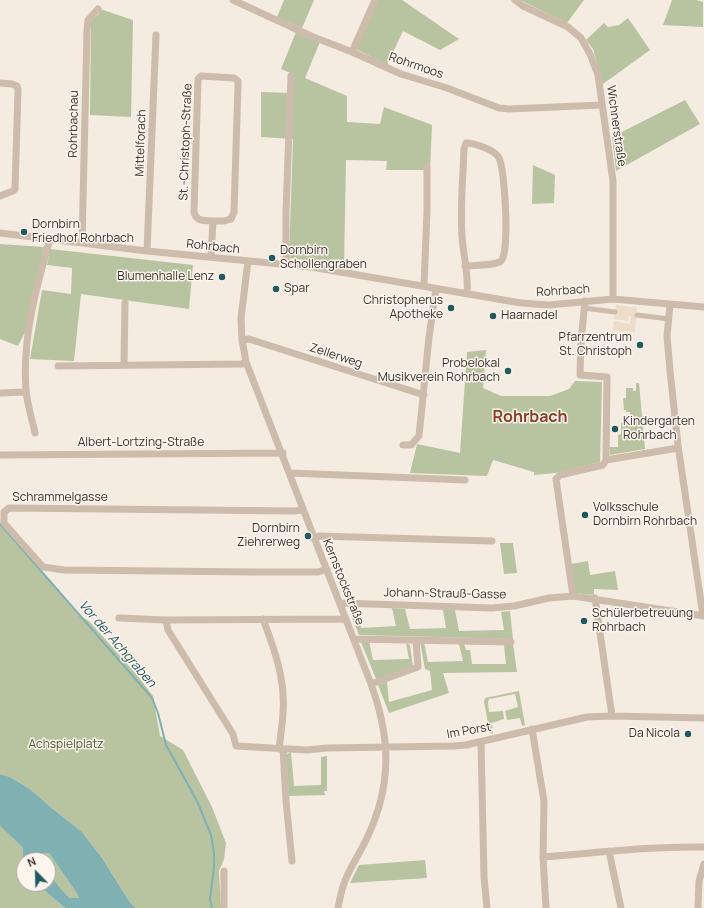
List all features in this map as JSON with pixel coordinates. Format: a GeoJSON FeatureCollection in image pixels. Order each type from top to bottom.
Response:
{"type":"FeatureCollection","features":[{"type":"Feature","properties":{"kind":"street","name":"Rohrmoos"},"geometry":{"type":"LineString","coordinates":[[233,0],[311,36],[352,52],[401,74],[447,88],[499,108],[509,109],[602,105]]}},
{"type":"Feature","properties":{"kind":"street"},"geometry":{"type":"LineString","coordinates":[[352,52],[375,0]]}},
{"type":"Feature","properties":{"kind":"street","name":"Wichnerstraße"},"geometry":{"type":"LineString","coordinates":[[515,0],[522,6],[568,27],[581,38],[590,54],[598,75],[613,181],[613,299]]}},
{"type":"Feature","properties":{"kind":"street","name":"Rohrbachau"},"geometry":{"type":"LineString","coordinates":[[82,243],[87,31],[88,20],[98,9]]}},
{"type":"Feature","properties":{"kind":"street","name":"Mittelforach"},"geometry":{"type":"LineString","coordinates":[[148,251],[156,35]]}},
{"type":"Feature","properties":{"kind":"street","name":"St.-Christoph-Straße"},"geometry":{"type":"LineString","coordinates":[[201,76],[234,78],[238,81],[234,212],[231,219],[224,221],[213,221],[199,220],[195,217],[194,212],[198,79],[201,76]]}},
{"type":"Feature","properties":{"kind":"street"},"geometry":{"type":"LineString","coordinates":[[286,264],[286,212],[291,76]]}},
{"type":"Feature","properties":{"kind":"street"},"geometry":{"type":"LineString","coordinates":[[0,83],[12,84],[17,86],[18,90],[15,189],[0,196]]}},
{"type":"Feature","properties":{"kind":"street"},"geometry":{"type":"LineString","coordinates":[[465,266],[497,263],[502,260],[505,249],[506,214],[502,169],[499,157],[495,153],[472,143],[466,143],[464,149],[461,216],[465,266],[468,288],[467,294]]}},
{"type":"Feature","properties":{"kind":"street"},"geometry":{"type":"LineString","coordinates":[[424,286],[427,167]]}},
{"type":"Feature","properties":{"kind":"street"},"geometry":{"type":"LineString","coordinates":[[212,258],[213,221]]}},
{"type":"Feature","properties":{"kind":"street","name":"Rohrbach"},"geometry":{"type":"LineString","coordinates":[[0,234],[212,258],[286,264],[348,272],[522,304],[585,304],[613,299],[704,307]]}},
{"type":"Feature","properties":{"kind":"street"},"geometry":{"type":"LineString","coordinates":[[34,433],[26,392],[26,343],[50,239]]}},
{"type":"Feature","properties":{"kind":"street","name":"Kernstockstraße"},"geometry":{"type":"LineString","coordinates":[[248,261],[241,318],[242,340],[246,362],[372,684],[380,710],[387,748],[384,788],[377,814],[367,840],[341,890],[338,908]]}},
{"type":"Feature","properties":{"kind":"street"},"geometry":{"type":"LineString","coordinates":[[403,445],[411,445],[419,436],[429,337],[436,289]]}},
{"type":"Feature","properties":{"kind":"street"},"geometry":{"type":"LineString","coordinates":[[124,365],[125,303]]}},
{"type":"Feature","properties":{"kind":"street"},"geometry":{"type":"LineString","coordinates":[[573,596],[556,479],[560,475],[603,465],[606,460],[607,377],[580,374],[581,341],[585,304],[615,312]]}},
{"type":"Feature","properties":{"kind":"street"},"geometry":{"type":"LineString","coordinates":[[670,305],[667,349],[678,448],[703,616]]}},
{"type":"Feature","properties":{"kind":"street"},"geometry":{"type":"LineString","coordinates":[[637,315],[669,319]]}},
{"type":"Feature","properties":{"kind":"street","name":"Zellerweg"},"geometry":{"type":"LineString","coordinates":[[242,340],[249,339],[424,395]]}},
{"type":"Feature","properties":{"kind":"street"},"geometry":{"type":"LineString","coordinates":[[58,366],[242,364],[246,362]]}},
{"type":"Feature","properties":{"kind":"street"},"geometry":{"type":"LineString","coordinates":[[0,393],[26,392]]}},
{"type":"Feature","properties":{"kind":"street"},"geometry":{"type":"LineString","coordinates":[[606,460],[678,448]]}},
{"type":"Feature","properties":{"kind":"street","name":"Albert-Lortzing-Straße"},"geometry":{"type":"LineString","coordinates":[[0,455],[282,453]]}},
{"type":"Feature","properties":{"kind":"street"},"geometry":{"type":"LineString","coordinates":[[290,473],[465,480]]}},
{"type":"Feature","properties":{"kind":"street","name":"Schrammelgasse"},"geometry":{"type":"LineString","coordinates":[[303,510],[9,508],[4,512],[4,523],[43,567],[64,570],[318,572],[327,569]]}},
{"type":"Feature","properties":{"kind":"street"},"geometry":{"type":"LineString","coordinates":[[314,539],[320,536],[492,541]]}},
{"type":"Feature","properties":{"kind":"street","name":"Johann-Strauß-Gasse"},"geometry":{"type":"LineString","coordinates":[[340,603],[492,608],[514,606],[548,598],[573,596],[595,598],[703,616]]}},
{"type":"Feature","properties":{"kind":"street"},"geometry":{"type":"LineString","coordinates":[[595,598],[612,716]]}},
{"type":"Feature","properties":{"kind":"street"},"geometry":{"type":"LineString","coordinates":[[119,618],[166,620],[346,619]]}},
{"type":"Feature","properties":{"kind":"street"},"geometry":{"type":"LineString","coordinates":[[263,619],[278,665],[283,689],[281,749],[292,861]]}},
{"type":"Feature","properties":{"kind":"street","name":"Im Porst"},"geometry":{"type":"LineString","coordinates":[[166,620],[168,630],[233,734],[236,746],[281,749],[454,746],[481,742],[580,718],[612,716],[704,718]]}},
{"type":"Feature","properties":{"kind":"street"},"geometry":{"type":"LineString","coordinates":[[354,639],[511,642]]}},
{"type":"Feature","properties":{"kind":"street"},"geometry":{"type":"LineString","coordinates":[[372,684],[414,670],[418,667],[416,641]]}},
{"type":"Feature","properties":{"kind":"street"},"geometry":{"type":"LineString","coordinates":[[532,729],[544,801],[543,857],[546,908]]}},
{"type":"Feature","properties":{"kind":"street"},"geometry":{"type":"LineString","coordinates":[[481,742],[484,877],[487,908]]}},
{"type":"Feature","properties":{"kind":"street"},"geometry":{"type":"LineString","coordinates":[[543,857],[676,846],[704,847]]}},
{"type":"Feature","properties":{"kind":"street"},"geometry":{"type":"LineString","coordinates":[[609,851],[621,908]]}},
{"type":"Feature","properties":{"kind":"street"},"geometry":{"type":"LineString","coordinates":[[698,908],[699,881],[704,864]]}},
{"type":"Feature","properties":{"kind":"street"},"geometry":{"type":"LineString","coordinates":[[224,871],[224,908]]}},
{"type":"Feature","properties":{"kind":"green space"},"geometry":{"type":"Polygon","coordinates":[[[284,0],[314,0],[302,28],[277,17],[284,0]]]}},
{"type":"Feature","properties":{"kind":"green space"},"geometry":{"type":"Polygon","coordinates":[[[377,0],[402,0],[459,39],[440,50],[403,31],[387,65],[356,49],[377,0]]]}},
{"type":"Feature","properties":{"kind":"green space"},"geometry":{"type":"Polygon","coordinates":[[[520,0],[584,0],[567,23],[520,0]]]}},
{"type":"Feature","properties":{"kind":"green space"},"geometry":{"type":"Polygon","coordinates":[[[672,0],[696,0],[703,2],[703,27],[663,25],[672,0]]]}},
{"type":"Feature","properties":{"kind":"green space"},"geometry":{"type":"Polygon","coordinates":[[[100,9],[133,20],[131,117],[90,115],[91,21],[99,14],[100,9]]]}},
{"type":"Feature","properties":{"kind":"green space"},"geometry":{"type":"Polygon","coordinates":[[[628,18],[650,50],[603,84],[593,49],[586,40],[604,23],[608,27],[619,25],[628,18]]]}},
{"type":"Feature","properties":{"kind":"green space"},"geometry":{"type":"Polygon","coordinates":[[[296,32],[320,42],[305,78],[347,96],[347,122],[380,124],[384,107],[432,125],[430,170],[386,170],[387,161],[346,160],[344,265],[289,258],[293,139],[261,137],[261,92],[292,93],[293,74],[281,69],[296,32]]]}},
{"type":"Feature","properties":{"kind":"green space"},"geometry":{"type":"Polygon","coordinates":[[[685,100],[700,124],[616,171],[612,137],[685,100]]]}},
{"type":"Feature","properties":{"kind":"green space"},"geometry":{"type":"Polygon","coordinates":[[[533,165],[555,175],[554,203],[532,204],[533,165]]]}},
{"type":"Feature","properties":{"kind":"green space"},"geometry":{"type":"Polygon","coordinates":[[[0,244],[44,247],[25,332],[18,346],[0,339],[0,244]]]}},
{"type":"Feature","properties":{"kind":"green space"},"geometry":{"type":"Polygon","coordinates":[[[50,249],[193,265],[189,309],[81,294],[74,361],[30,359],[42,290],[71,294],[72,268],[47,265],[50,249]]]}},
{"type":"Feature","properties":{"kind":"green space"},"geometry":{"type":"Polygon","coordinates":[[[486,350],[483,388],[501,396],[550,396],[569,389],[575,381],[602,382],[600,462],[555,473],[534,475],[534,472],[493,460],[487,476],[410,473],[417,444],[460,453],[467,352],[486,350]]]}},
{"type":"Feature","properties":{"kind":"green space"},"geometry":{"type":"Polygon","coordinates":[[[636,383],[639,383],[645,449],[610,455],[609,447],[618,447],[618,435],[621,434],[621,423],[630,422],[630,412],[626,412],[626,410],[624,410],[623,398],[626,398],[626,388],[633,388],[633,391],[636,391],[636,383]]]}},
{"type":"Feature","properties":{"kind":"green space","name":"Achspielplatz"},"geometry":{"type":"Polygon","coordinates":[[[0,522],[78,615],[89,621],[137,675],[153,696],[160,736],[183,750],[212,807],[226,843],[224,859],[219,871],[221,908],[136,908],[129,901],[102,858],[82,832],[30,789],[10,777],[0,774],[0,522]]]}},
{"type":"Feature","properties":{"kind":"green space"},"geometry":{"type":"Polygon","coordinates":[[[500,543],[513,543],[517,573],[504,574],[500,543]]]}},
{"type":"Feature","properties":{"kind":"green space"},"geometry":{"type":"Polygon","coordinates":[[[588,561],[590,575],[615,571],[618,590],[594,589],[594,595],[574,593],[571,564],[588,561]]]}},
{"type":"Feature","properties":{"kind":"green space"},"geometry":{"type":"Polygon","coordinates":[[[348,607],[356,608],[361,628],[396,626],[392,608],[405,609],[410,629],[446,628],[443,610],[455,610],[459,631],[504,630],[501,612],[510,611],[513,639],[359,635],[348,607]]]}},
{"type":"Feature","properties":{"kind":"green space"},"geometry":{"type":"Polygon","coordinates":[[[369,641],[373,660],[409,659],[406,643],[410,645],[413,667],[376,679],[361,642],[369,641]]]}},
{"type":"Feature","properties":{"kind":"green space"},"geometry":{"type":"Polygon","coordinates":[[[420,642],[424,642],[428,662],[463,661],[459,644],[464,644],[466,650],[470,650],[472,664],[506,664],[504,645],[513,644],[517,672],[443,673],[449,693],[389,713],[378,685],[387,682],[389,702],[432,690],[430,671],[425,669],[420,642]]]}},
{"type":"Feature","properties":{"kind":"green space"},"geometry":{"type":"Polygon","coordinates":[[[519,691],[525,725],[522,726],[520,718],[507,720],[505,711],[518,707],[515,694],[489,699],[489,712],[503,711],[504,719],[492,723],[493,734],[490,733],[484,702],[485,698],[519,691]]]}},
{"type":"Feature","properties":{"kind":"green space"},"geometry":{"type":"Polygon","coordinates":[[[291,752],[294,786],[321,785],[321,757],[327,756],[327,791],[324,791],[325,795],[289,796],[286,755],[291,752]]]}},
{"type":"Feature","properties":{"kind":"green space"},"geometry":{"type":"Polygon","coordinates":[[[0,826],[23,848],[23,852],[16,852],[16,892],[46,892],[65,908],[0,908],[0,826]]]}},
{"type":"Feature","properties":{"kind":"green space"},"geometry":{"type":"Polygon","coordinates":[[[425,860],[427,878],[350,883],[359,865],[425,860]]]}},
{"type":"Feature","properties":{"kind":"green space"},"geometry":{"type":"Polygon","coordinates":[[[56,863],[79,898],[70,898],[56,884],[56,863]]]}},
{"type":"Feature","properties":{"kind":"shaded area"},"geometry":{"type":"Polygon","coordinates":[[[616,305],[637,308],[635,332],[613,330],[614,321],[630,324],[631,316],[629,316],[628,321],[614,319],[616,305]]]}},
{"type":"Feature","properties":{"kind":"water"},"geometry":{"type":"Polygon","coordinates":[[[0,774],[10,777],[30,789],[82,832],[102,858],[129,901],[136,908],[65,908],[46,892],[56,892],[56,882],[70,898],[79,898],[56,863],[56,852],[23,852],[23,848],[0,826],[0,774]]]}},
{"type":"Feature","properties":{"kind":"waterway","name":"Vor der Achgraben"},"geometry":{"type":"LineString","coordinates":[[0,524],[152,698],[158,713],[166,745],[197,801],[211,835],[214,853],[214,867],[210,899],[212,908]]}},
{"type":"Feature","properties":{"kind":"place","name":"Dornbirn Friedhof Rohrbach"},"geometry":{"type":"Point","coordinates":[24,232]}},
{"type":"Feature","properties":{"kind":"place","name":"Dornbirn Schollengraben"},"geometry":{"type":"Point","coordinates":[272,258]}},
{"type":"Feature","properties":{"kind":"place","name":"Blumenhalle Lenz"},"geometry":{"type":"Point","coordinates":[222,277]}},
{"type":"Feature","properties":{"kind":"place","name":"Spar"},"geometry":{"type":"Point","coordinates":[276,289]}},
{"type":"Feature","properties":{"kind":"place","name":"Christopherus Apotheke"},"geometry":{"type":"Point","coordinates":[451,308]}},
{"type":"Feature","properties":{"kind":"place","name":"Haarnadel"},"geometry":{"type":"Point","coordinates":[493,316]}},
{"type":"Feature","properties":{"kind":"place","name":"Pfarrzentrum St. Christoph"},"geometry":{"type":"Point","coordinates":[640,345]}},
{"type":"Feature","properties":{"kind":"place","name":"Probelokal Musikverein Rohrbach"},"geometry":{"type":"Point","coordinates":[508,371]}},
{"type":"Feature","properties":{"kind":"place","name":"Kindergarten Rohrbach"},"geometry":{"type":"Point","coordinates":[615,429]}},
{"type":"Feature","properties":{"kind":"place","name":"Volksschule Dornbirn Rohrbach"},"geometry":{"type":"Point","coordinates":[585,515]}},
{"type":"Feature","properties":{"kind":"place","name":"Dornbirn Ziehrerweg"},"geometry":{"type":"Point","coordinates":[308,536]}},
{"type":"Feature","properties":{"kind":"place","name":"Schülerbetreuung Rohrbach"},"geometry":{"type":"Point","coordinates":[584,621]}},
{"type":"Feature","properties":{"kind":"place","name":"Da Nicola"},"geometry":{"type":"Point","coordinates":[688,734]}},
{"type":"Feature","properties":{"kind":"district","name":"Rohrbach"},"geometry":{"type":"Point","coordinates":[530,418]}}]}
